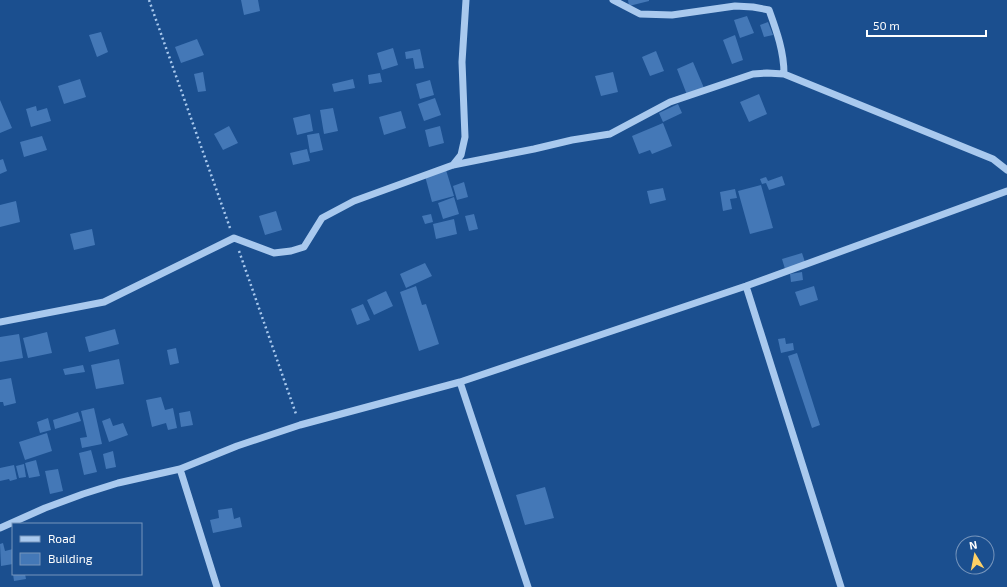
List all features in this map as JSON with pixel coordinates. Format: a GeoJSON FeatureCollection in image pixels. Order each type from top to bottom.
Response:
{"type":"FeatureCollection","features":[{"type":"Feature","properties":{"kind":"street"},"geometry":{"type":"LineString","coordinates":[[454,165],[461,155],[465,137],[462,62],[466,0]]}},
{"type":"Feature","properties":{"kind":"street"},"geometry":{"type":"LineString","coordinates":[[612,0],[640,14],[672,15],[735,6],[769,10],[784,60],[784,74]]}},
{"type":"Feature","properties":{"kind":"street"},"geometry":{"type":"LineString","coordinates":[[0,322],[104,302],[234,238],[274,253],[304,247],[322,218],[338,208],[354,201],[454,165],[572,140],[610,134],[670,102],[752,74],[784,74],[993,159],[1007,170]]}},
{"type":"Feature","properties":{"kind":"street"},"geometry":{"type":"LineString","coordinates":[[0,528],[45,508],[83,494],[118,483],[180,469],[237,446],[300,425],[460,382],[746,286],[1007,191]]}},
{"type":"Feature","properties":{"kind":"street"},"geometry":{"type":"LineString","coordinates":[[746,286],[841,587]]}},
{"type":"Feature","properties":{"kind":"street"},"geometry":{"type":"LineString","coordinates":[[460,382],[528,587]]}},
{"type":"Feature","properties":{"kind":"street"},"geometry":{"type":"LineString","coordinates":[[180,469],[217,587]]}},
{"type":"Feature","properties":{"kind":"path"},"geometry":{"type":"LineString","coordinates":[[149,0],[300,425]]}},
{"type":"Feature","properties":{"kind":"building"},"geometry":{"type":"Polygon","coordinates":[[[241,0],[258,0],[260,11],[244,15],[241,0]]]}},
{"type":"Feature","properties":{"kind":"building"},"geometry":{"type":"Polygon","coordinates":[[[628,0],[649,0],[649,1],[629,6],[628,0]]]}},
{"type":"Feature","properties":{"kind":"building"},"geometry":{"type":"Polygon","coordinates":[[[747,16],[754,33],[740,38],[734,20],[747,16]]]}},
{"type":"Feature","properties":{"kind":"building"},"geometry":{"type":"Polygon","coordinates":[[[768,22],[773,35],[764,37],[760,25],[768,22]]]}},
{"type":"Feature","properties":{"kind":"building"},"geometry":{"type":"Polygon","coordinates":[[[101,32],[108,52],[97,57],[89,35],[101,32]]]}},
{"type":"Feature","properties":{"kind":"building"},"geometry":{"type":"Polygon","coordinates":[[[735,35],[743,60],[732,64],[723,40],[735,35]]]}},
{"type":"Feature","properties":{"kind":"building"},"geometry":{"type":"Polygon","coordinates":[[[197,39],[204,55],[181,63],[175,47],[197,39]]]}},
{"type":"Feature","properties":{"kind":"building"},"geometry":{"type":"Polygon","coordinates":[[[393,48],[398,65],[382,70],[377,53],[393,48]]]}},
{"type":"Feature","properties":{"kind":"building"},"geometry":{"type":"Polygon","coordinates":[[[420,49],[424,68],[415,69],[413,58],[406,59],[405,52],[420,49]]]}},
{"type":"Feature","properties":{"kind":"building"},"geometry":{"type":"Polygon","coordinates":[[[656,51],[664,71],[650,76],[642,57],[656,51]]]}},
{"type":"Feature","properties":{"kind":"building"},"geometry":{"type":"Polygon","coordinates":[[[693,62],[704,88],[687,95],[677,69],[693,62]]]}},
{"type":"Feature","properties":{"kind":"building"},"geometry":{"type":"Polygon","coordinates":[[[203,72],[206,91],[198,92],[194,74],[203,72]]]}},
{"type":"Feature","properties":{"kind":"building"},"geometry":{"type":"Polygon","coordinates":[[[613,72],[618,92],[601,96],[595,76],[613,72]]]}},
{"type":"Feature","properties":{"kind":"building"},"geometry":{"type":"Polygon","coordinates":[[[380,73],[382,82],[369,84],[368,75],[380,73]]]}},
{"type":"Feature","properties":{"kind":"building"},"geometry":{"type":"Polygon","coordinates":[[[80,79],[86,97],[64,104],[58,86],[80,79]]]}},
{"type":"Feature","properties":{"kind":"building"},"geometry":{"type":"Polygon","coordinates":[[[353,79],[355,88],[334,92],[332,84],[353,79]]]}},
{"type":"Feature","properties":{"kind":"building"},"geometry":{"type":"Polygon","coordinates":[[[430,80],[434,95],[420,99],[416,84],[430,80]]]}},
{"type":"Feature","properties":{"kind":"building"},"geometry":{"type":"Polygon","coordinates":[[[759,94],[767,114],[749,122],[740,102],[759,94]]]}},
{"type":"Feature","properties":{"kind":"building"},"geometry":{"type":"Polygon","coordinates":[[[435,98],[441,115],[424,121],[418,104],[435,98]]]}},
{"type":"Feature","properties":{"kind":"building"},"geometry":{"type":"Polygon","coordinates":[[[0,100],[12,128],[0,133],[0,100]]]}},
{"type":"Feature","properties":{"kind":"building"},"geometry":{"type":"Polygon","coordinates":[[[678,104],[682,113],[663,122],[659,113],[678,104]]]}},
{"type":"Feature","properties":{"kind":"building"},"geometry":{"type":"Polygon","coordinates":[[[36,106],[37,111],[47,108],[51,121],[31,127],[26,109],[36,106]]]}},
{"type":"Feature","properties":{"kind":"building"},"geometry":{"type":"Polygon","coordinates":[[[333,108],[338,131],[324,134],[320,110],[333,108]]]}},
{"type":"Feature","properties":{"kind":"building"},"geometry":{"type":"Polygon","coordinates":[[[401,111],[406,128],[384,135],[379,117],[401,111]]]}},
{"type":"Feature","properties":{"kind":"building"},"geometry":{"type":"Polygon","coordinates":[[[310,114],[313,131],[297,135],[293,118],[310,114]]]}},
{"type":"Feature","properties":{"kind":"building"},"geometry":{"type":"Polygon","coordinates":[[[663,123],[672,146],[652,154],[650,150],[639,154],[632,136],[663,123]]]}},
{"type":"Feature","properties":{"kind":"building"},"geometry":{"type":"Polygon","coordinates":[[[229,126],[238,143],[223,150],[214,134],[229,126]]]}},
{"type":"Feature","properties":{"kind":"building"},"geometry":{"type":"Polygon","coordinates":[[[440,126],[444,143],[429,147],[425,130],[440,126]]]}},
{"type":"Feature","properties":{"kind":"building"},"geometry":{"type":"Polygon","coordinates":[[[319,133],[323,150],[310,153],[307,135],[319,133]]]}},
{"type":"Feature","properties":{"kind":"building"},"geometry":{"type":"Polygon","coordinates":[[[42,136],[47,150],[24,157],[20,142],[42,136]]]}},
{"type":"Feature","properties":{"kind":"building"},"geometry":{"type":"Polygon","coordinates":[[[307,149],[310,161],[293,165],[290,153],[307,149]]]}},
{"type":"Feature","properties":{"kind":"building"},"geometry":{"type":"Polygon","coordinates":[[[3,159],[7,171],[0,174],[0,160],[3,159]]]}},
{"type":"Feature","properties":{"kind":"building"},"geometry":{"type":"Polygon","coordinates":[[[446,170],[454,196],[432,202],[425,176],[446,170]]]}},
{"type":"Feature","properties":{"kind":"building"},"geometry":{"type":"Polygon","coordinates":[[[782,176],[785,185],[769,190],[766,183],[762,184],[760,179],[766,177],[768,181],[782,176]]]}},
{"type":"Feature","properties":{"kind":"building"},"geometry":{"type":"Polygon","coordinates":[[[464,182],[468,197],[457,200],[453,186],[464,182]]]}},
{"type":"Feature","properties":{"kind":"building"},"geometry":{"type":"Polygon","coordinates":[[[761,185],[773,228],[750,234],[738,191],[761,185]]]}},
{"type":"Feature","properties":{"kind":"building"},"geometry":{"type":"Polygon","coordinates":[[[663,188],[666,200],[650,204],[647,191],[663,188]]]}},
{"type":"Feature","properties":{"kind":"building"},"geometry":{"type":"Polygon","coordinates":[[[735,189],[737,198],[730,199],[732,209],[723,211],[720,192],[735,189]]]}},
{"type":"Feature","properties":{"kind":"building"},"geometry":{"type":"Polygon","coordinates":[[[454,197],[459,214],[443,219],[438,203],[454,197]]]}},
{"type":"Feature","properties":{"kind":"building"},"geometry":{"type":"Polygon","coordinates":[[[16,201],[20,222],[0,227],[0,205],[16,201]]]}},
{"type":"Feature","properties":{"kind":"building"},"geometry":{"type":"Polygon","coordinates":[[[276,211],[282,230],[265,235],[259,216],[276,211]]]}},
{"type":"Feature","properties":{"kind":"building"},"geometry":{"type":"Polygon","coordinates":[[[431,214],[433,222],[425,224],[422,216],[431,214]]]}},
{"type":"Feature","properties":{"kind":"building"},"geometry":{"type":"Polygon","coordinates":[[[474,214],[478,229],[469,231],[465,216],[474,214]]]}},
{"type":"Feature","properties":{"kind":"building"},"geometry":{"type":"Polygon","coordinates":[[[454,219],[457,234],[436,239],[433,224],[454,219]]]}},
{"type":"Feature","properties":{"kind":"building"},"geometry":{"type":"Polygon","coordinates":[[[92,229],[95,245],[74,250],[70,234],[92,229]]]}},
{"type":"Feature","properties":{"kind":"building"},"geometry":{"type":"Polygon","coordinates":[[[802,253],[805,262],[785,269],[782,259],[802,253]]]}},
{"type":"Feature","properties":{"kind":"building"},"geometry":{"type":"Polygon","coordinates":[[[425,263],[432,276],[406,288],[400,274],[425,263]]]}},
{"type":"Feature","properties":{"kind":"building"},"geometry":{"type":"Polygon","coordinates":[[[802,272],[803,280],[791,282],[790,274],[802,272]]]}},
{"type":"Feature","properties":{"kind":"building"},"geometry":{"type":"Polygon","coordinates":[[[416,286],[422,305],[426,304],[439,344],[419,351],[400,292],[416,286]]]}},
{"type":"Feature","properties":{"kind":"building"},"geometry":{"type":"Polygon","coordinates":[[[814,286],[818,300],[800,306],[795,292],[814,286]]]}},
{"type":"Feature","properties":{"kind":"building"},"geometry":{"type":"Polygon","coordinates":[[[386,291],[393,306],[374,315],[367,300],[386,291]]]}},
{"type":"Feature","properties":{"kind":"building"},"geometry":{"type":"Polygon","coordinates":[[[363,304],[370,320],[357,325],[351,309],[363,304]]]}},
{"type":"Feature","properties":{"kind":"building"},"geometry":{"type":"Polygon","coordinates":[[[115,329],[119,344],[89,352],[85,337],[115,329]]]}},
{"type":"Feature","properties":{"kind":"building"},"geometry":{"type":"Polygon","coordinates":[[[47,332],[52,353],[28,358],[23,338],[47,332]]]}},
{"type":"Feature","properties":{"kind":"building"},"geometry":{"type":"Polygon","coordinates":[[[19,334],[23,358],[0,362],[0,337],[19,334]]]}},
{"type":"Feature","properties":{"kind":"building"},"geometry":{"type":"Polygon","coordinates":[[[785,338],[786,344],[793,343],[794,350],[781,353],[778,339],[785,338]]]}},
{"type":"Feature","properties":{"kind":"building"},"geometry":{"type":"Polygon","coordinates":[[[176,348],[179,363],[170,365],[167,350],[176,348]]]}},
{"type":"Feature","properties":{"kind":"building"},"geometry":{"type":"Polygon","coordinates":[[[797,353],[820,425],[812,428],[788,356],[797,353]]]}},
{"type":"Feature","properties":{"kind":"building"},"geometry":{"type":"Polygon","coordinates":[[[119,359],[124,384],[96,389],[91,365],[119,359]]]}},
{"type":"Feature","properties":{"kind":"building"},"geometry":{"type":"Polygon","coordinates":[[[83,365],[85,372],[65,375],[63,369],[83,365]]]}},
{"type":"Feature","properties":{"kind":"building"},"geometry":{"type":"Polygon","coordinates":[[[11,378],[16,403],[4,406],[3,402],[0,402],[0,380],[11,378]]]}},
{"type":"Feature","properties":{"kind":"building"},"geometry":{"type":"Polygon","coordinates":[[[161,397],[165,410],[173,408],[177,428],[168,430],[166,423],[152,427],[146,400],[161,397]]]}},
{"type":"Feature","properties":{"kind":"building"},"geometry":{"type":"Polygon","coordinates":[[[94,408],[102,444],[82,448],[80,438],[87,437],[81,411],[94,408]]]}},
{"type":"Feature","properties":{"kind":"building"},"geometry":{"type":"Polygon","coordinates":[[[190,411],[193,425],[181,427],[179,413],[190,411]]]}},
{"type":"Feature","properties":{"kind":"building"},"geometry":{"type":"Polygon","coordinates":[[[78,412],[81,421],[55,429],[53,420],[78,412]]]}},
{"type":"Feature","properties":{"kind":"building"},"geometry":{"type":"Polygon","coordinates":[[[48,418],[51,430],[40,433],[37,422],[48,418]]]}},
{"type":"Feature","properties":{"kind":"building"},"geometry":{"type":"Polygon","coordinates":[[[110,418],[113,426],[123,423],[128,435],[109,442],[102,421],[110,418]]]}},
{"type":"Feature","properties":{"kind":"building"},"geometry":{"type":"Polygon","coordinates":[[[47,433],[52,451],[25,460],[19,442],[47,433]]]}},
{"type":"Feature","properties":{"kind":"building"},"geometry":{"type":"Polygon","coordinates":[[[91,450],[97,472],[84,475],[79,453],[91,450]]]}},
{"type":"Feature","properties":{"kind":"building"},"geometry":{"type":"Polygon","coordinates":[[[113,451],[116,467],[106,469],[103,454],[113,451]]]}},
{"type":"Feature","properties":{"kind":"building"},"geometry":{"type":"Polygon","coordinates":[[[36,460],[40,476],[29,478],[25,463],[36,460]]]}},
{"type":"Feature","properties":{"kind":"building"},"geometry":{"type":"Polygon","coordinates":[[[24,464],[26,477],[19,478],[16,466],[24,464]]]}},
{"type":"Feature","properties":{"kind":"building"},"geometry":{"type":"Polygon","coordinates":[[[14,465],[17,479],[0,481],[0,468],[14,465]]]}},
{"type":"Feature","properties":{"kind":"building"},"geometry":{"type":"Polygon","coordinates":[[[58,469],[63,491],[50,494],[45,471],[58,469]]]}},
{"type":"Feature","properties":{"kind":"building"},"geometry":{"type":"Polygon","coordinates":[[[545,487],[554,518],[525,525],[516,495],[545,487]]]}},
{"type":"Feature","properties":{"kind":"building"},"geometry":{"type":"Polygon","coordinates":[[[232,508],[234,519],[240,517],[242,527],[213,533],[210,520],[219,518],[218,510],[232,508]]]}},
{"type":"Feature","properties":{"kind":"building"},"geometry":{"type":"Polygon","coordinates":[[[3,543],[5,551],[12,549],[12,564],[1,566],[0,544],[3,543]]]}},
{"type":"Feature","properties":{"kind":"building"},"geometry":{"type":"Polygon","coordinates":[[[13,575],[25,575],[26,579],[14,581],[13,575]]]}}]}
